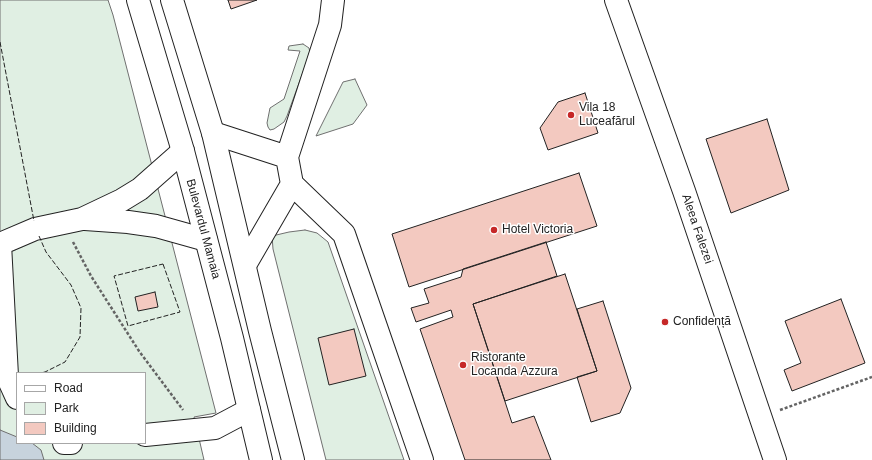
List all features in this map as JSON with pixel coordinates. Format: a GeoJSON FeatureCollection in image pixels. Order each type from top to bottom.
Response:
{"type":"FeatureCollection","features":[{"type":"Feature","properties":{"kind":"main road","name":"Bulevardul Mamaia"},"geometry":{"type":"LineString","coordinates":[[138,0],[183,151],[232,338],[261,460]]}},
{"type":"Feature","properties":{"kind":"main road"},"geometry":{"type":"LineString","coordinates":[[172,0],[212,133],[293,460]]}},
{"type":"Feature","properties":{"kind":"main road"},"geometry":{"type":"LineString","coordinates":[[333,0],[330,25],[287,157],[292,184],[344,234],[422,460]]}},
{"type":"Feature","properties":{"kind":"main road","name":"Aleea Falezei"},"geometry":{"type":"LineString","coordinates":[[616,0],[684,191],[775,460]]}},
{"type":"Feature","properties":{"kind":"main road"},"geometry":{"type":"LineString","coordinates":[[212,133],[287,157]]}},
{"type":"Feature","properties":{"kind":"main road"},"geometry":{"type":"LineString","coordinates":[[0,244],[35,229],[73,221],[122,200],[140,189],[183,151]]}},
{"type":"Feature","properties":{"kind":"main road"},"geometry":{"type":"LineString","coordinates":[[245,265],[292,184]]}},
{"type":"Feature","properties":{"kind":"main road"},"geometry":{"type":"LineString","coordinates":[[73,221],[128,222],[156,226],[206,240]]}},
{"type":"Feature","properties":{"kind":"main road"},"geometry":{"type":"LineString","coordinates":[[0,240],[2,319],[8,376],[16,396]]}},
{"type":"Feature","properties":{"kind":"main road"},"geometry":{"type":"LineString","coordinates":[[146,435],[215,428],[249,410]]}},
{"type":"Feature","properties":{"kind":"path"},"geometry":{"type":"LineString","coordinates":[[73,221],[91,276],[139,351],[179,403],[197,430]]}},
{"type":"Feature","properties":{"kind":"path"},"geometry":{"type":"LineString","coordinates":[[779,410],[872,377]]}},
{"type":"Feature","properties":{"kind":"green space"},"geometry":{"type":"Polygon","coordinates":[[[0,0],[108,0],[216,413],[194,417],[204,460],[0,460],[0,0]]]}},
{"type":"Feature","properties":{"kind":"green space"},"geometry":{"type":"Polygon","coordinates":[[[303,44],[309,48],[310,53],[287,116],[284,122],[270,130],[267,123],[270,108],[284,99],[300,51],[288,50],[289,46],[303,44]]]}},
{"type":"Feature","properties":{"kind":"green space"},"geometry":{"type":"Polygon","coordinates":[[[355,79],[367,105],[353,124],[316,136],[343,82],[355,79]]]}},
{"type":"Feature","properties":{"kind":"green space"},"geometry":{"type":"Polygon","coordinates":[[[305,230],[317,233],[328,242],[404,460],[326,460],[273,249],[272,236],[305,230]]]}},
{"type":"Feature","properties":{"kind":"shaded area"},"geometry":{"type":"Polygon","coordinates":[[[0,430],[16,437],[16,444],[33,444],[41,450],[44,460],[0,460],[0,430]]]}},
{"type":"Feature","properties":{"kind":"building"},"geometry":{"type":"Polygon","coordinates":[[[228,0],[257,0],[231,9],[228,0]]]}},
{"type":"Feature","properties":{"kind":"building","name":"Vila 18 Luceafărul"},"geometry":{"type":"Polygon","coordinates":[[[585,93],[598,133],[548,150],[540,128],[558,102],[585,93]]]}},
{"type":"Feature","properties":{"kind":"building"},"geometry":{"type":"Polygon","coordinates":[[[767,119],[789,190],[731,213],[706,139],[767,119]]]}},
{"type":"Feature","properties":{"kind":"building","name":"Hotel Victoria"},"geometry":{"type":"Polygon","coordinates":[[[579,173],[597,226],[409,287],[392,234],[579,173]]]}},
{"type":"Feature","properties":{"kind":"building","name":"Ristorante Locanda Azzura"},"geometry":{"type":"Polygon","coordinates":[[[546,242],[557,276],[473,304],[512,423],[534,416],[551,460],[465,460],[420,329],[453,317],[451,310],[416,322],[411,308],[429,303],[424,289],[461,277],[463,269],[546,242]]]}},
{"type":"Feature","properties":{"kind":"building"},"geometry":{"type":"Polygon","coordinates":[[[565,274],[597,371],[505,401],[473,304],[565,274]]]}},
{"type":"Feature","properties":{"kind":"building"},"geometry":{"type":"Polygon","coordinates":[[[155,292],[158,307],[138,311],[135,297],[155,292]]]}},
{"type":"Feature","properties":{"kind":"building"},"geometry":{"type":"Polygon","coordinates":[[[841,299],[865,363],[792,391],[784,370],[801,363],[785,321],[841,299]]]}},
{"type":"Feature","properties":{"kind":"building"},"geometry":{"type":"Polygon","coordinates":[[[603,301],[631,388],[620,413],[591,422],[577,377],[597,371],[577,309],[603,301]]]}},
{"type":"Feature","properties":{"kind":"building"},"geometry":{"type":"Polygon","coordinates":[[[354,329],[366,376],[329,385],[318,338],[354,329]]]}},
{"type":"Feature","properties":{"kind":"fence"},"geometry":{"type":"LineString","coordinates":[[0,42],[34,221]]}},
{"type":"Feature","properties":{"kind":"fence"},"geometry":{"type":"LineString","coordinates":[[39,236],[46,252],[71,285],[81,308],[80,337],[65,362],[45,372]]}},
{"type":"Feature","properties":{"kind":"fence"},"geometry":{"type":"LineString","coordinates":[[163,264],[180,312],[128,326],[114,276],[163,264]]}},
{"type":"Feature","properties":{"kind":"place","name":"Vila 18 Luceafărul"},"geometry":{"type":"Point","coordinates":[571,115]}},
{"type":"Feature","properties":{"kind":"place","name":"Hotel Victoria"},"geometry":{"type":"Point","coordinates":[494,230]}},
{"type":"Feature","properties":{"kind":"place","name":"Confidență"},"geometry":{"type":"Point","coordinates":[665,322]}},
{"type":"Feature","properties":{"kind":"place","name":"Ristorante Locanda Azzura"},"geometry":{"type":"Point","coordinates":[463,365]}}]}
